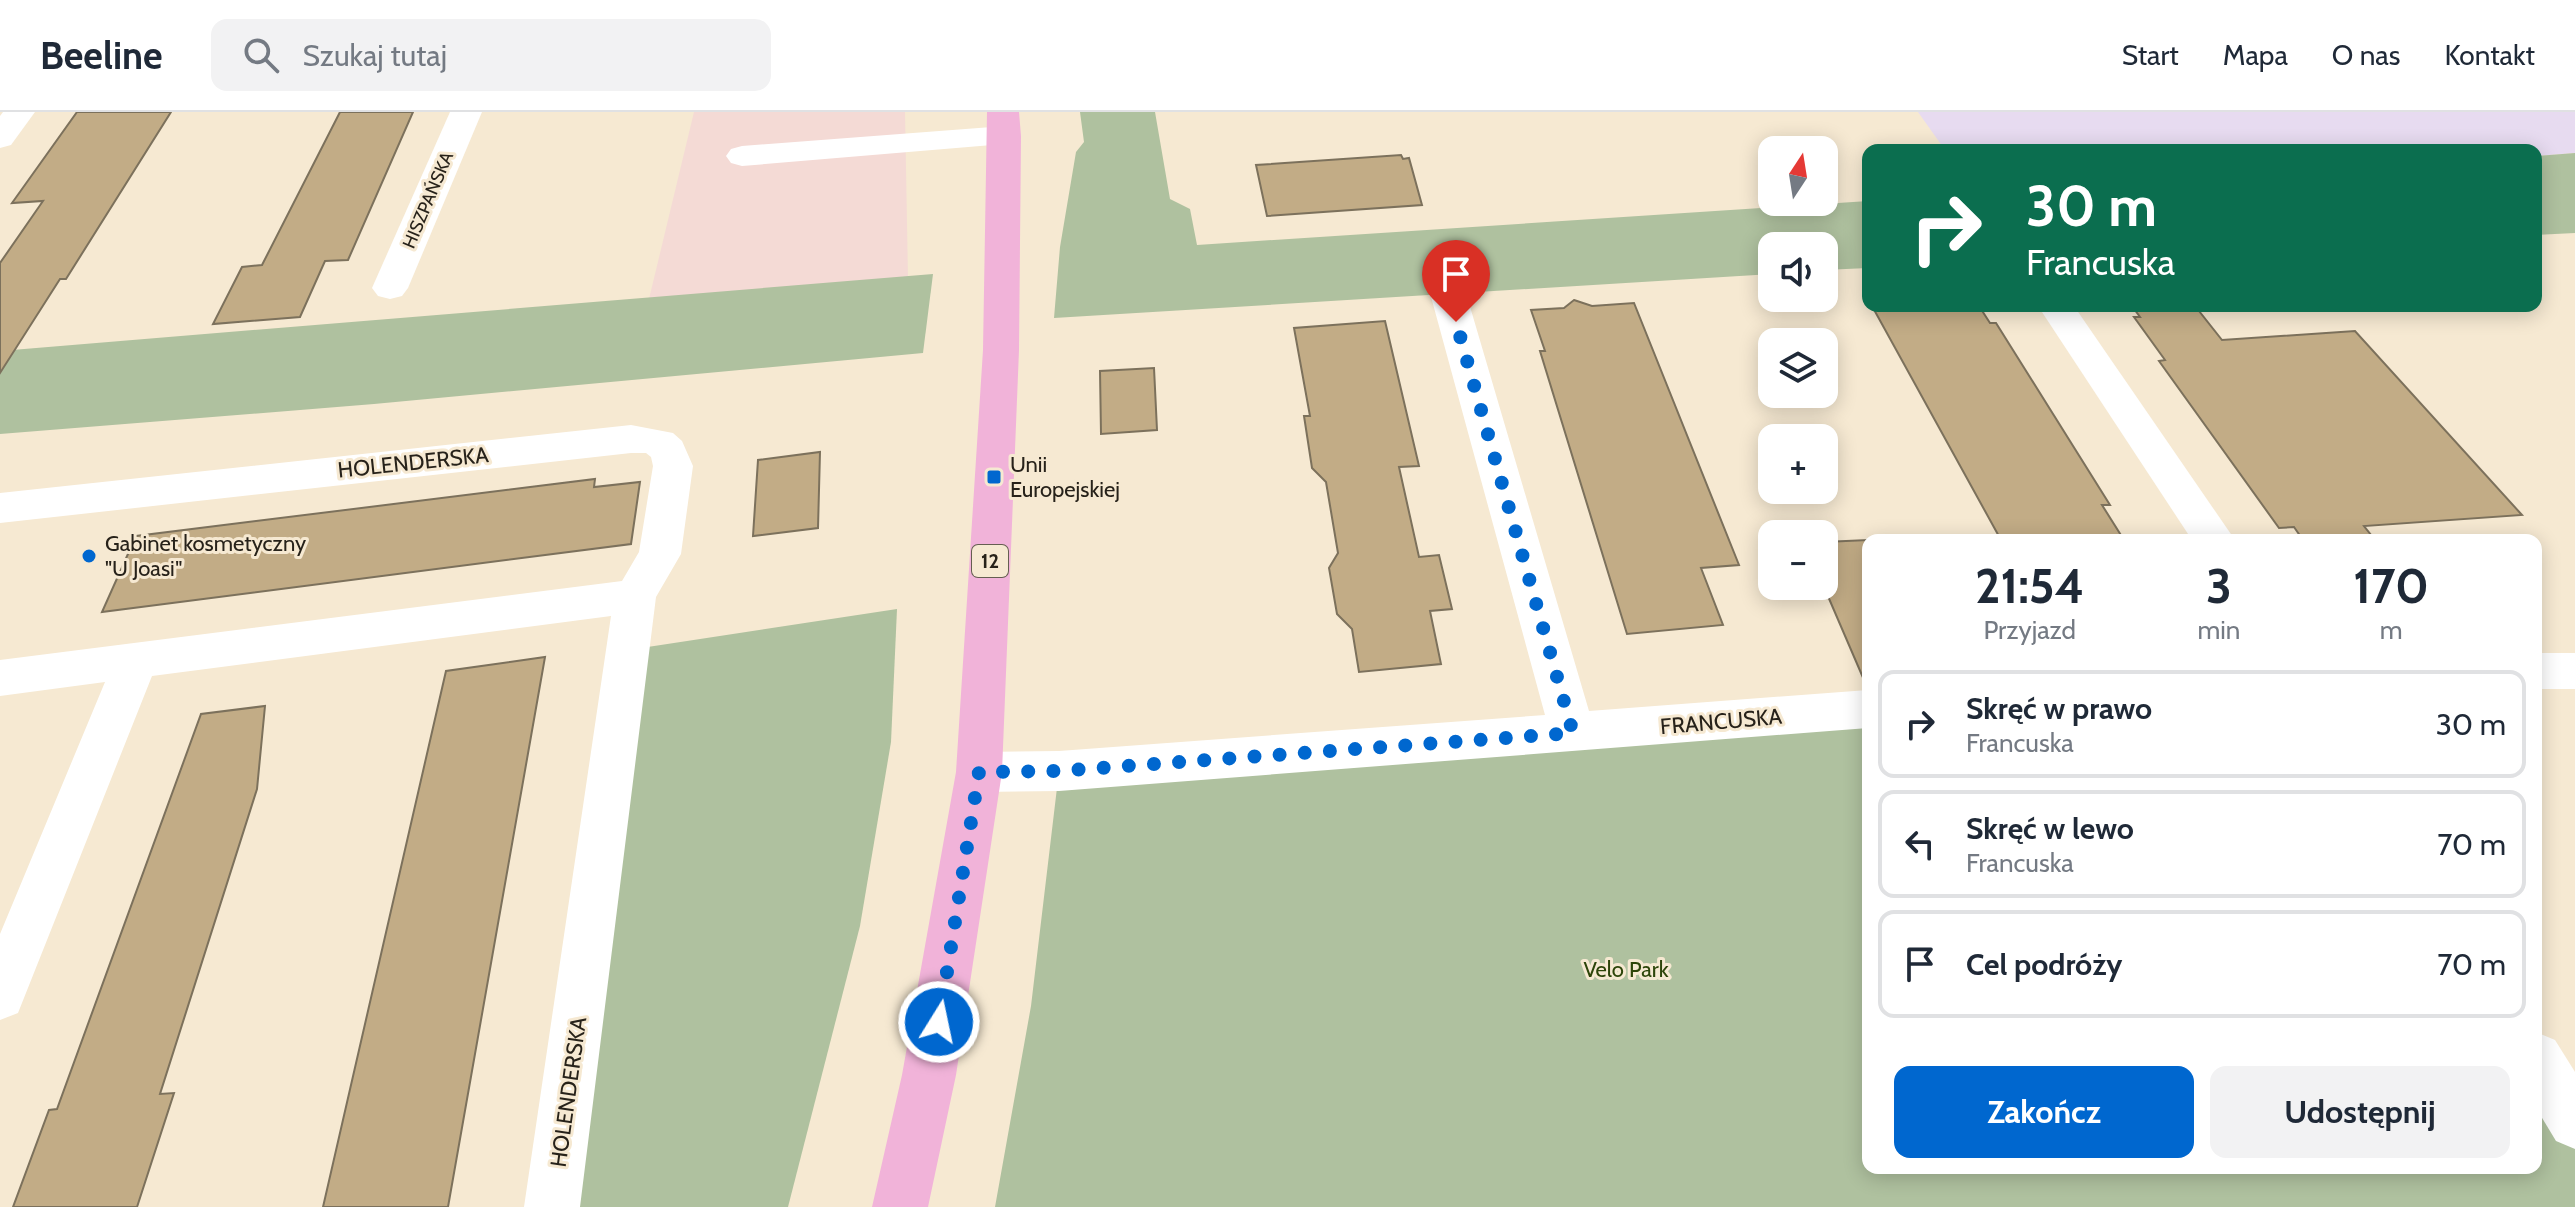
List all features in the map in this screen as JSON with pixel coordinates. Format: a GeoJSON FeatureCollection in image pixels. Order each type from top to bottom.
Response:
{"type":"FeatureCollection","features":[{"type":"Feature","properties":{"kind":"main road","name":"12"},"geometry":{"type":"LineString","coordinates":[[900,1207],[929,1075],[979,772],[1001,350],[1004,124]]}},
{"type":"Feature","properties":{"kind":"street"},"geometry":{"type":"LineString","coordinates":[[0,138],[19,112]]}},
{"type":"Feature","properties":{"kind":"street","name":"HISZPAŃSKA"},"geometry":{"type":"LineString","coordinates":[[390,288],[466,112]]}},
{"type":"Feature","properties":{"kind":"street"},"geometry":{"type":"LineString","coordinates":[[742,156],[1004,124]]}},
{"type":"Feature","properties":{"kind":"street"},"geometry":{"type":"LineString","coordinates":[[1448,293],[1573,733]]}},
{"type":"Feature","properties":{"kind":"street"},"geometry":{"type":"LineString","coordinates":[[2060,312],[2210,534]]}},
{"type":"Feature","properties":{"kind":"street","name":"HOLENDERSKA"},"geometry":{"type":"LineString","coordinates":[[0,508],[650,439],[665,444],[671,453],[673,466],[660,554],[635,596],[552,1207]]}},
{"type":"Feature","properties":{"kind":"street"},"geometry":{"type":"LineString","coordinates":[[0,678],[635,596]]}},
{"type":"Feature","properties":{"kind":"street"},"geometry":{"type":"LineString","coordinates":[[0,996],[135,662]]}},
{"type":"Feature","properties":{"kind":"street"},"geometry":{"type":"LineString","coordinates":[[2542,671],[2575,671]]}},
{"type":"Feature","properties":{"kind":"street","name":"FRANCUSKA"},"geometry":{"type":"LineString","coordinates":[[979,772],[1059,771],[1862,709]]}},
{"type":"Feature","properties":{"kind":"street"},"geometry":{"type":"LineString","coordinates":[[2542,1068],[2575,1122]]}},
{"type":"Feature","properties":{"kind":"shaded area"},"geometry":{"type":"Polygon","coordinates":[[[694,112],[905,112],[908,278],[649,299],[694,112]]]}},
{"type":"Feature","properties":{"kind":"shaded area"},"geometry":{"type":"Polygon","coordinates":[[[1918,112],[2575,112],[2575,153],[2542,156],[2542,144],[1941,144],[1918,112]]]}},
{"type":"Feature","properties":{"kind":"green space"},"geometry":{"type":"Polygon","coordinates":[[[1080,112],[1155,112],[1170,199],[1190,209],[1197,245],[1758,208],[1758,216],[1838,216],[1838,203],[1862,201],[1862,268],[1838,269],[1838,232],[1758,232],[1758,275],[1054,318],[1060,247],[1076,152],[1084,142],[1080,112]]]}},
{"type":"Feature","properties":{"kind":"green space"},"geometry":{"type":"Polygon","coordinates":[[[2575,153],[2575,233],[2542,235],[2542,156],[2575,153]]]}},
{"type":"Feature","properties":{"kind":"green space"},"geometry":{"type":"Polygon","coordinates":[[[933,274],[923,353],[374,404],[0,434],[0,351],[933,274]]]}},
{"type":"Feature","properties":{"kind":"green space"},"geometry":{"type":"Polygon","coordinates":[[[897,609],[891,742],[860,926],[788,1207],[552,1207],[628,650],[897,609]]]}},
{"type":"Feature","properties":{"kind":"green space","name":"Velo Park"},"geometry":{"type":"Polygon","coordinates":[[[1862,709],[1862,1174],[2542,1174],[2542,1068],[2575,1122],[2575,1207],[995,1207],[1031,1006],[1059,771],[1862,709]]]}},
{"type":"Feature","properties":{"kind":"building"},"geometry":{"type":"Polygon","coordinates":[[[77,112],[171,112],[66,279],[60,279],[0,373],[0,263],[43,201],[12,203],[77,112]]]}},
{"type":"Feature","properties":{"kind":"building"},"geometry":{"type":"Polygon","coordinates":[[[340,112],[413,112],[348,260],[325,261],[300,317],[213,324],[242,267],[262,265],[340,112]]]}},
{"type":"Feature","properties":{"kind":"building"},"geometry":{"type":"Polygon","coordinates":[[[1401,155],[1403,159],[1409,158],[1422,205],[1267,216],[1256,165],[1401,155]]]}},
{"type":"Feature","properties":{"kind":"building"},"geometry":{"type":"Polygon","coordinates":[[[1574,300],[1592,306],[1634,303],[1739,565],[1701,568],[1723,625],[1627,634],[1540,351],[1545,351],[1531,310],[1564,308],[1574,300]]]}},
{"type":"Feature","properties":{"kind":"building"},"geometry":{"type":"Polygon","coordinates":[[[1875,312],[1983,312],[1990,323],[1996,323],[2110,505],[2102,505],[2120,534],[1998,534],[1875,312]]]}},
{"type":"Feature","properties":{"kind":"building"},"geometry":{"type":"Polygon","coordinates":[[[2136,312],[2200,312],[2222,340],[2355,331],[2522,515],[2364,526],[2370,534],[2299,534],[2294,527],[2279,528],[2159,361],[2165,360],[2134,317],[2140,317],[2136,312]]]}},
{"type":"Feature","properties":{"kind":"building"},"geometry":{"type":"Polygon","coordinates":[[[1385,321],[1419,466],[1399,467],[1419,557],[1439,555],[1452,609],[1430,611],[1441,664],[1359,672],[1352,629],[1337,614],[1329,568],[1338,553],[1326,482],[1312,468],[1304,416],[1310,416],[1294,328],[1385,321]]]}},
{"type":"Feature","properties":{"kind":"building"},"geometry":{"type":"Polygon","coordinates":[[[1154,368],[1157,430],[1101,434],[1100,371],[1154,368]]]}},
{"type":"Feature","properties":{"kind":"building"},"geometry":{"type":"Polygon","coordinates":[[[820,452],[818,528],[753,536],[758,460],[820,452]]]}},
{"type":"Feature","properties":{"kind":"building"},"geometry":{"type":"Polygon","coordinates":[[[595,479],[594,487],[640,482],[631,544],[102,612],[136,536],[595,479]]]}},
{"type":"Feature","properties":{"kind":"building"},"geometry":{"type":"Polygon","coordinates":[[[1862,540],[1862,675],[1830,600],[1838,600],[1838,541],[1862,540]]]}},
{"type":"Feature","properties":{"kind":"building"},"geometry":{"type":"Polygon","coordinates":[[[545,657],[448,1207],[323,1207],[446,671],[545,657]]]}},
{"type":"Feature","properties":{"kind":"building"},"geometry":{"type":"Polygon","coordinates":[[[265,706],[257,789],[160,1094],[174,1093],[137,1207],[13,1207],[49,1110],[57,1109],[201,714],[265,706]]]}},
{"type":"Feature","properties":{"kind":"place","name":"Unii Europejskiej"},"geometry":{"type":"Point","coordinates":[994,477]}},
{"type":"Feature","properties":{"kind":"place","name":"Gabinet kosmetyczny \"U Joasi\""},"geometry":{"type":"Point","coordinates":[89,556]}},
{"type":"Feature","properties":{"kind":"route"},"geometry":{"type":"LineString","coordinates":[[939,1022],[979,772],[1059,771],[1573,733],[1456,322]]}}]}
